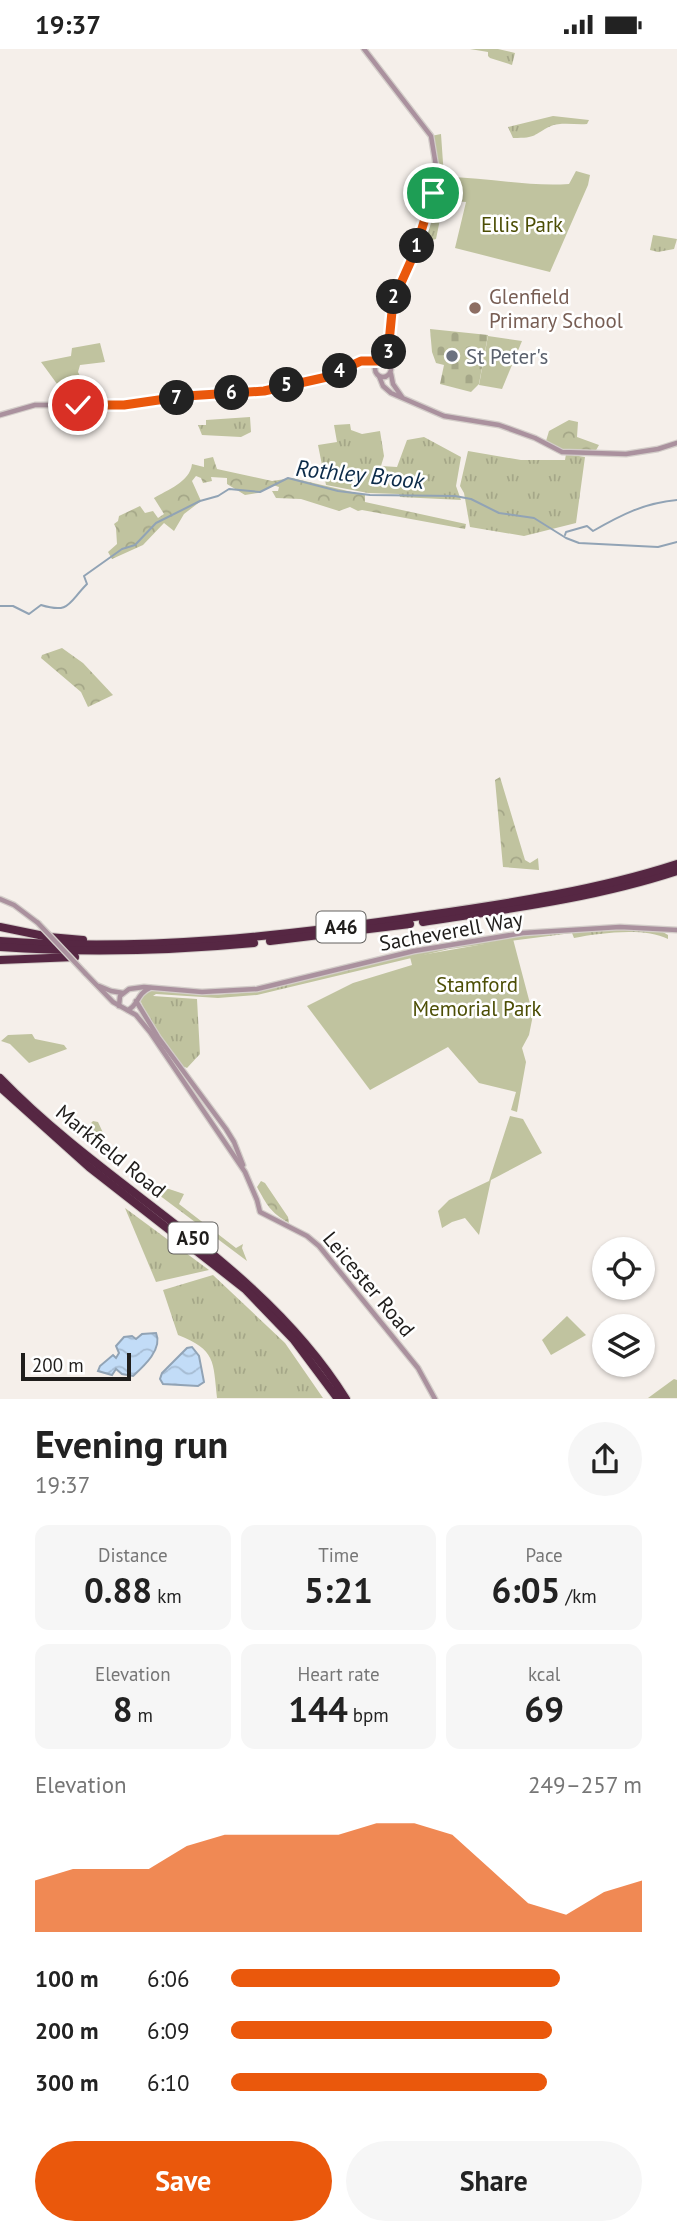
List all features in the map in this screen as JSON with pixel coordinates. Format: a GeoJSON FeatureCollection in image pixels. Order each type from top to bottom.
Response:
{"type":"FeatureCollection","features":[{"type":"Feature","properties":{"kind":"highway","name":"A46"},"geometry":{"type":"LineString","coordinates":[[0,941],[75,945],[147,944],[257,937],[468,910],[622,880],[677,864]]}},
{"type":"Feature","properties":{"kind":"highway","name":"A46"},"geometry":{"type":"LineString","coordinates":[[0,947],[80,952],[183,950],[341,934],[493,912],[608,889],[677,871]]}},
{"type":"Feature","properties":{"kind":"highway"},"geometry":{"type":"LineString","coordinates":[[0,927],[70,939],[147,944]]}},
{"type":"Feature","properties":{"kind":"highway"},"geometry":{"type":"LineString","coordinates":[[0,960],[135,955],[183,950]]}},
{"type":"Feature","properties":{"kind":"highway","name":"Markfield Road"},"geometry":{"type":"LineString","coordinates":[[0,1078],[90,1160],[248,1283],[311,1349],[346,1398]]}},
{"type":"Feature","properties":{"kind":"highway","name":"Markfield Road"},"geometry":{"type":"LineString","coordinates":[[0,1090],[89,1167],[245,1289],[285,1330],[327,1382],[336,1398]]}},
{"type":"Feature","properties":{"kind":"street"},"geometry":{"type":"LineString","coordinates":[[364,49],[431,136],[436,166],[433,193],[414,254],[393,301],[388,353],[394,395]]}},
{"type":"Feature","properties":{"kind":"street"},"geometry":{"type":"LineString","coordinates":[[388,353],[379,362],[379,376],[383,386],[394,395],[444,416],[499,425],[568,452],[626,454],[677,443]]}},
{"type":"Feature","properties":{"kind":"street"},"geometry":{"type":"LineString","coordinates":[[0,415],[35,405],[124,405],[186,396],[264,391],[327,377],[350,365],[368,360],[389,365]]}},
{"type":"Feature","properties":{"kind":"street"},"geometry":{"type":"LineString","coordinates":[[379,376],[385,378],[391,374]]}},
{"type":"Feature","properties":{"kind":"street"},"geometry":{"type":"LineString","coordinates":[[393,384],[405,400]]}},
{"type":"Feature","properties":{"kind":"street"},"geometry":{"type":"LineString","coordinates":[[0,899],[14,905],[38,923],[104,994],[120,1006],[128,1010],[134,1007],[141,993],[151,987]]}},
{"type":"Feature","properties":{"kind":"street","name":"Sacheverell Way"},"geometry":{"type":"LineString","coordinates":[[124,993],[137,987],[202,992],[257,989],[414,951],[523,933],[609,927],[677,930]]}},
{"type":"Feature","properties":{"kind":"street"},"geometry":{"type":"LineString","coordinates":[[96,983],[111,991],[132,993],[136,1001]]}},
{"type":"Feature","properties":{"kind":"street"},"geometry":{"type":"LineString","coordinates":[[120,1006],[118,999],[124,993]]}},
{"type":"Feature","properties":{"kind":"street","name":"Leicester Road"},"geometry":{"type":"LineString","coordinates":[[136,1001],[158,1037],[234,1142],[235,1151],[260,1212],[311,1238],[418,1368],[435,1398]]}},
{"type":"Feature","properties":{"kind":"street","name":"Leicester Road"},"geometry":{"type":"LineString","coordinates":[[128,1010],[142,1021],[235,1151]]}},
{"type":"Feature","properties":{"kind":"street"},"geometry":{"type":"LineString","coordinates":[[228,1144],[234,1142]]}},
{"type":"Feature","properties":{"kind":"green space"},"geometry":{"type":"Polygon","coordinates":[[[470,49],[498,49],[515,53],[512,65],[490,58],[488,52],[470,49]]]}},
{"type":"Feature","properties":{"kind":"green space"},"geometry":{"type":"Polygon","coordinates":[[[553,116],[589,120],[587,124],[551,126],[527,137],[513,138],[508,127],[553,116]]]}},
{"type":"Feature","properties":{"kind":"green space"},"geometry":{"type":"Polygon","coordinates":[[[441,134],[444,177],[439,199],[444,200],[436,239],[429,241],[420,238],[436,178],[431,136],[441,134]]]}},
{"type":"Feature","properties":{"kind":"green space","name":"Ellis Park"},"geometry":{"type":"Polygon","coordinates":[[[576,171],[590,175],[588,185],[550,272],[455,248],[466,202],[439,200],[444,177],[569,184],[576,171]]]}},
{"type":"Feature","properties":{"kind":"green space"},"geometry":{"type":"Polygon","coordinates":[[[653,235],[677,239],[674,249],[658,252],[650,250],[653,235]]]}},
{"type":"Feature","properties":{"kind":"green space"},"geometry":{"type":"Polygon","coordinates":[[[430,329],[488,335],[479,384],[471,392],[440,384],[444,365],[436,363],[430,329]]]}},
{"type":"Feature","properties":{"kind":"green space"},"geometry":{"type":"Polygon","coordinates":[[[488,336],[522,341],[502,389],[479,385],[488,336]]]}},
{"type":"Feature","properties":{"kind":"green space"},"geometry":{"type":"Polygon","coordinates":[[[100,343],[105,362],[80,365],[78,372],[84,384],[60,388],[41,362],[71,356],[72,348],[100,343]]]}},
{"type":"Feature","properties":{"kind":"green space"},"geometry":{"type":"Polygon","coordinates":[[[250,417],[251,432],[241,437],[202,435],[198,425],[206,425],[206,420],[250,417]]]}},
{"type":"Feature","properties":{"kind":"green space"},"geometry":{"type":"Polygon","coordinates":[[[569,420],[578,422],[577,437],[599,445],[595,452],[564,451],[546,441],[549,431],[569,420]]]}},
{"type":"Feature","properties":{"kind":"green space"},"geometry":{"type":"Polygon","coordinates":[[[350,424],[351,430],[362,434],[380,431],[384,456],[381,466],[397,467],[407,440],[424,437],[461,457],[456,486],[461,500],[400,497],[399,494],[368,493],[326,485],[318,445],[337,442],[334,425],[350,424]]]}},
{"type":"Feature","properties":{"kind":"green space"},"geometry":{"type":"Polygon","coordinates":[[[468,451],[521,460],[565,460],[566,454],[585,457],[576,523],[524,536],[470,527],[464,493],[460,486],[468,451]]]}},
{"type":"Feature","properties":{"kind":"green space"},"geometry":{"type":"Polygon","coordinates":[[[213,457],[217,469],[272,481],[292,478],[365,495],[365,502],[466,524],[465,529],[358,511],[350,507],[339,511],[301,499],[276,498],[272,491],[278,491],[279,487],[273,485],[258,493],[245,495],[227,484],[227,478],[211,477],[212,481],[203,483],[201,478],[196,476],[192,481],[201,501],[184,514],[174,531],[164,523],[143,545],[112,559],[108,552],[117,544],[114,524],[119,516],[140,506],[145,513],[153,511],[158,518],[164,514],[154,498],[183,481],[192,464],[204,467],[204,459],[213,457]]]}},
{"type":"Feature","properties":{"kind":"green space"},"geometry":{"type":"Polygon","coordinates":[[[62,648],[83,663],[113,695],[88,707],[81,692],[41,658],[42,655],[62,648]]]}},
{"type":"Feature","properties":{"kind":"green space"},"geometry":{"type":"Polygon","coordinates":[[[500,777],[525,860],[530,863],[538,858],[539,870],[503,867],[495,780],[500,777]]]}},
{"type":"Feature","properties":{"kind":"green space"},"geometry":{"type":"Polygon","coordinates":[[[620,929],[661,931],[668,935],[668,939],[635,932],[574,938],[572,933],[449,949],[257,995],[218,998],[156,994],[153,996],[197,999],[200,1054],[187,1068],[180,1065],[140,1000],[144,993],[154,990],[211,995],[257,992],[418,952],[499,938],[620,929]]]}},
{"type":"Feature","properties":{"kind":"green space","name":"Stamford Memorial Park"},"geometry":{"type":"Polygon","coordinates":[[[513,939],[533,1015],[529,1035],[522,1048],[526,1062],[517,1112],[511,1110],[516,1092],[479,1083],[448,1047],[370,1090],[307,1006],[353,983],[412,965],[410,957],[513,939]]]}},
{"type":"Feature","properties":{"kind":"green space"},"geometry":{"type":"Polygon","coordinates":[[[32,1034],[35,1039],[64,1045],[67,1049],[29,1063],[10,1044],[1,1041],[8,1035],[32,1034]]]}},
{"type":"Feature","properties":{"kind":"green space"},"geometry":{"type":"Polygon","coordinates":[[[510,1116],[523,1119],[542,1153],[491,1180],[479,1235],[465,1218],[442,1228],[438,1211],[449,1200],[489,1181],[510,1116]]]}},
{"type":"Feature","properties":{"kind":"green space"},"geometry":{"type":"Polygon","coordinates":[[[93,1121],[98,1122],[105,1137],[94,1145],[81,1134],[93,1121]]]}},
{"type":"Feature","properties":{"kind":"green space"},"geometry":{"type":"Polygon","coordinates":[[[261,1181],[288,1217],[289,1223],[273,1212],[267,1203],[257,1187],[261,1181]]]}},
{"type":"Feature","properties":{"kind":"green space"},"geometry":{"type":"Polygon","coordinates":[[[164,1189],[184,1194],[179,1204],[236,1248],[243,1244],[247,1261],[159,1195],[164,1189]]]}},
{"type":"Feature","properties":{"kind":"green space"},"geometry":{"type":"Polygon","coordinates":[[[125,1208],[209,1270],[156,1282],[125,1208]]]}},
{"type":"Feature","properties":{"kind":"green space"},"geometry":{"type":"Polygon","coordinates":[[[213,1275],[285,1343],[323,1398],[217,1398],[210,1358],[200,1346],[178,1335],[163,1290],[213,1275]]]}},
{"type":"Feature","properties":{"kind":"green space"},"geometry":{"type":"Polygon","coordinates":[[[567,1316],[586,1335],[551,1355],[542,1340],[567,1316]]]}},
{"type":"Feature","properties":{"kind":"green space"},"geometry":{"type":"Polygon","coordinates":[[[674,1379],[677,1380],[677,1398],[648,1398],[674,1379]]]}},
{"type":"Feature","properties":{"kind":"water"},"geometry":{"type":"Polygon","coordinates":[[[156,1333],[155,1351],[133,1376],[122,1374],[116,1369],[112,1375],[98,1371],[113,1355],[116,1358],[119,1353],[116,1346],[124,1337],[132,1336],[136,1339],[142,1334],[156,1333]]]}},
{"type":"Feature","properties":{"kind":"water"},"geometry":{"type":"Polygon","coordinates":[[[192,1347],[199,1356],[204,1382],[198,1386],[163,1384],[160,1379],[162,1373],[187,1348],[192,1347]]]}},
{"type":"Feature","properties":{"kind":"waterway","name":"Rothley Brook"},"geometry":{"type":"LineString","coordinates":[[0,606],[13,606],[29,614],[41,605],[58,608],[68,605],[87,584],[84,576],[122,549],[135,545],[156,523],[229,489],[260,492],[288,478],[338,491],[370,495],[455,496],[471,499],[499,513],[534,518],[579,543],[658,547],[677,542]]}},
{"type":"Feature","properties":{"kind":"waterway"},"geometry":{"type":"LineString","coordinates":[[565,535],[566,532],[587,526],[593,531],[633,511],[677,500]]}},
{"type":"Feature","properties":{"kind":"place","name":"Glenfield Primary School"},"geometry":{"type":"Point","coordinates":[475,308]}},
{"type":"Feature","properties":{"kind":"place","name":"St Peter's"},"geometry":{"type":"Point","coordinates":[452,356]}},
{"type":"Feature","properties":{"kind":"route"},"geometry":{"type":"LineString","coordinates":[[78,405],[124,405],[167,401],[186,396],[264,391],[331,376],[361,361],[381,361],[388,353],[393,301],[414,254],[433,193]]}}]}
